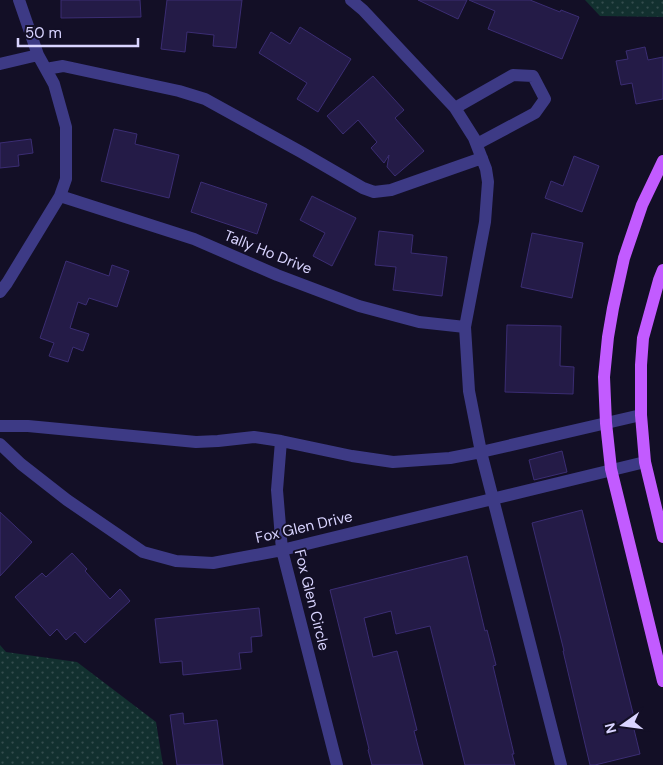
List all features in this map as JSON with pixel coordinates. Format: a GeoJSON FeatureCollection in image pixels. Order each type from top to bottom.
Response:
{"type":"FeatureCollection","features":[{"type":"Feature","properties":{"kind":"main road"},"geometry":{"type":"LineString","coordinates":[[663,161],[642,205],[624,258],[608,337],[604,377],[606,423],[612,469],[663,681]]}},
{"type":"Feature","properties":{"kind":"main road"},"geometry":{"type":"LineString","coordinates":[[663,270],[643,338],[640,415],[645,462],[663,538]]}},
{"type":"Feature","properties":{"kind":"street"},"geometry":{"type":"LineString","coordinates":[[0,292],[8,283],[60,196],[66,178],[66,127],[54,84],[38,55],[19,0]]}},
{"type":"Feature","properties":{"kind":"street"},"geometry":{"type":"LineString","coordinates":[[351,0],[364,10],[455,108],[477,144],[486,169],[488,182],[485,222],[465,327],[469,391],[481,452],[561,765]]}},
{"type":"Feature","properties":{"kind":"street"},"geometry":{"type":"LineString","coordinates":[[0,64],[38,55]]}},
{"type":"Feature","properties":{"kind":"street"},"geometry":{"type":"LineString","coordinates":[[46,69],[63,66],[178,91],[205,99],[362,188],[374,192],[390,190],[482,158]]}},
{"type":"Feature","properties":{"kind":"street"},"geometry":{"type":"LineString","coordinates":[[455,108],[513,75],[533,76],[545,99],[535,113],[477,144]]}},
{"type":"Feature","properties":{"kind":"street","name":"Tally Ho Drive"},"geometry":{"type":"LineString","coordinates":[[60,196],[194,239],[277,275],[359,306],[419,322],[465,327]]}},
{"type":"Feature","properties":{"kind":"street"},"geometry":{"type":"LineString","coordinates":[[0,426],[28,426],[196,442],[254,437],[281,440],[352,456],[393,462],[450,458],[640,415]]}},
{"type":"Feature","properties":{"kind":"street","name":"Fox Glen Circle"},"geometry":{"type":"LineString","coordinates":[[281,440],[277,490],[282,550],[337,765]]}},
{"type":"Feature","properties":{"kind":"street","name":"Fox Glen Drive"},"geometry":{"type":"LineString","coordinates":[[0,444],[21,464],[67,500],[144,552],[176,561],[213,563],[282,550],[645,462]]}},
{"type":"Feature","properties":{"kind":"green space"},"geometry":{"type":"Polygon","coordinates":[[[585,0],[663,0],[663,17],[600,16],[585,0]]]}},
{"type":"Feature","properties":{"kind":"green space"},"geometry":{"type":"Polygon","coordinates":[[[0,645],[6,652],[77,662],[156,722],[163,765],[0,765],[0,645]]]}},
{"type":"Feature","properties":{"kind":"building"},"geometry":{"type":"Polygon","coordinates":[[[61,0],[140,0],[141,17],[61,18],[61,0]]]}},
{"type":"Feature","properties":{"kind":"building"},"geometry":{"type":"Polygon","coordinates":[[[167,0],[242,0],[236,48],[213,46],[214,35],[187,32],[185,52],[161,49],[167,0]]]}},
{"type":"Feature","properties":{"kind":"building"},"geometry":{"type":"Polygon","coordinates":[[[418,0],[467,0],[458,19],[418,0]]]}},
{"type":"Feature","properties":{"kind":"building"},"geometry":{"type":"Polygon","coordinates":[[[469,0],[530,0],[560,12],[561,10],[579,17],[562,59],[488,29],[495,11],[469,0]]]}},
{"type":"Feature","properties":{"kind":"building"},"geometry":{"type":"Polygon","coordinates":[[[300,27],[351,59],[318,112],[297,99],[307,83],[259,53],[271,32],[290,44],[300,27]]]}},
{"type":"Feature","properties":{"kind":"building"},"geometry":{"type":"Polygon","coordinates":[[[645,47],[648,60],[663,57],[663,99],[636,104],[632,83],[621,85],[616,61],[628,59],[626,51],[645,47]]]}},
{"type":"Feature","properties":{"kind":"building"},"geometry":{"type":"Polygon","coordinates":[[[373,76],[404,110],[395,118],[424,151],[395,176],[387,167],[389,155],[384,163],[371,148],[377,142],[358,120],[343,134],[327,116],[373,76]]]}},
{"type":"Feature","properties":{"kind":"building"},"geometry":{"type":"Polygon","coordinates":[[[114,129],[137,134],[135,144],[179,155],[169,198],[101,181],[114,129]]]}},
{"type":"Feature","properties":{"kind":"building"},"geometry":{"type":"Polygon","coordinates":[[[31,139],[33,153],[18,155],[19,166],[0,168],[0,143],[31,139]]]}},
{"type":"Feature","properties":{"kind":"building"},"geometry":{"type":"Polygon","coordinates":[[[574,156],[599,166],[582,212],[545,198],[551,181],[563,186],[574,156]]]}},
{"type":"Feature","properties":{"kind":"building"},"geometry":{"type":"Polygon","coordinates":[[[201,182],[267,204],[257,234],[191,212],[201,182]]]}},
{"type":"Feature","properties":{"kind":"building"},"geometry":{"type":"Polygon","coordinates":[[[312,196],[356,218],[332,266],[313,256],[325,233],[300,220],[312,196]]]}},
{"type":"Feature","properties":{"kind":"building"},"geometry":{"type":"Polygon","coordinates":[[[379,231],[413,235],[411,253],[447,257],[442,296],[393,290],[396,267],[375,265],[379,231]]]}},
{"type":"Feature","properties":{"kind":"building"},"geometry":{"type":"Polygon","coordinates":[[[532,233],[583,243],[572,298],[521,287],[532,233]]]}},
{"type":"Feature","properties":{"kind":"building"},"geometry":{"type":"Polygon","coordinates":[[[66,261],[109,276],[112,265],[129,271],[117,307],[89,298],[86,305],[78,302],[70,328],[89,334],[83,351],[73,347],[68,362],[49,356],[54,343],[40,338],[66,261]]]}},
{"type":"Feature","properties":{"kind":"building"},"geometry":{"type":"Polygon","coordinates":[[[507,325],[561,326],[560,366],[574,367],[573,394],[505,392],[507,325]]]}},
{"type":"Feature","properties":{"kind":"building"},"geometry":{"type":"Polygon","coordinates":[[[562,451],[567,472],[534,480],[529,460],[562,451]]]}},
{"type":"Feature","properties":{"kind":"building"},"geometry":{"type":"Polygon","coordinates":[[[582,510],[634,717],[631,717],[640,754],[595,765],[590,765],[532,523],[582,510]]]}},
{"type":"Feature","properties":{"kind":"building"},"geometry":{"type":"Polygon","coordinates":[[[0,512],[32,542],[0,576],[0,512]]]}},
{"type":"Feature","properties":{"kind":"building"},"geometry":{"type":"Polygon","coordinates":[[[72,553],[110,599],[120,589],[130,601],[85,643],[75,632],[66,640],[57,629],[50,636],[15,597],[42,573],[46,577],[72,553]]]}},
{"type":"Feature","properties":{"kind":"building"},"geometry":{"type":"Polygon","coordinates":[[[467,556],[485,631],[487,630],[496,665],[493,666],[515,765],[465,765],[430,626],[396,634],[391,611],[364,618],[373,657],[397,651],[417,730],[414,731],[423,765],[372,765],[330,590],[467,556]]]}},
{"type":"Feature","properties":{"kind":"building"},"geometry":{"type":"Polygon","coordinates":[[[259,608],[262,636],[251,637],[252,652],[239,653],[241,669],[183,675],[182,661],[160,663],[155,619],[259,608]]]}},
{"type":"Feature","properties":{"kind":"building"},"geometry":{"type":"Polygon","coordinates":[[[183,713],[184,724],[217,720],[223,765],[177,765],[170,715],[183,713]]]}}]}
